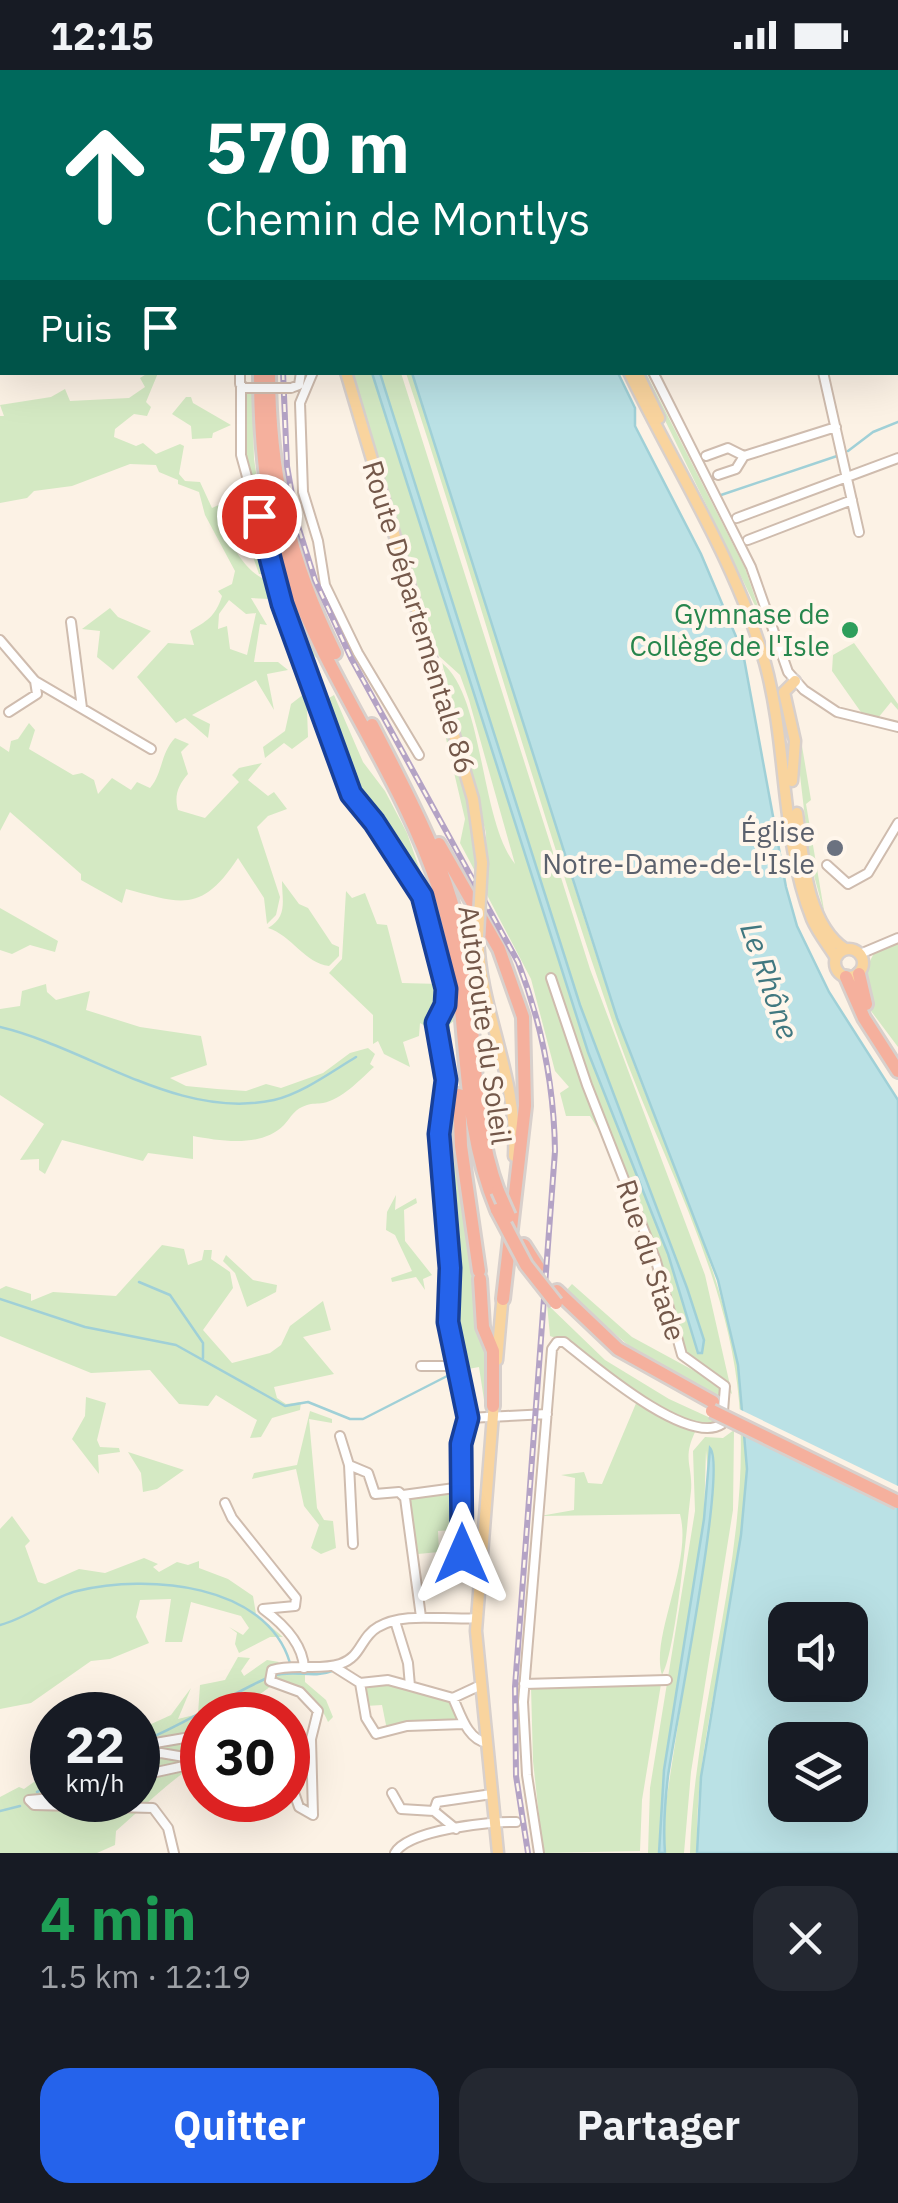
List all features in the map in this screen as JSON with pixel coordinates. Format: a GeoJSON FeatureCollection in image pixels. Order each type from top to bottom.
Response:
{"type":"FeatureCollection","features":[{"type":"Feature","properties":{"kind":"highway","name":"Autoroute du Soleil"},"geometry":{"type":"LineString","coordinates":[[260,375],[264,464],[278,538],[301,603],[415,829],[439,890],[458,971],[464,1068],[475,1149],[496,1210],[526,1265],[556,1297],[618,1349],[712,1407],[898,1502]]}},
{"type":"Feature","properties":{"kind":"highway","name":"Autoroute du Soleil"},"geometry":{"type":"LineString","coordinates":[[269,375],[272,464],[294,559],[318,618],[422,826],[446,884],[463,950],[477,1113],[498,1191],[524,1245],[556,1297]]}},
{"type":"Feature","properties":{"kind":"highway"},"geometry":{"type":"LineString","coordinates":[[422,826],[434,835],[500,949],[523,1016],[526,1092],[503,1299]]}},
{"type":"Feature","properties":{"kind":"highway"},"geometry":{"type":"LineString","coordinates":[[853,976],[898,1057]]}},
{"type":"Feature","properties":{"kind":"highway"},"geometry":{"type":"LineString","coordinates":[[853,976],[864,1018],[898,1071]]}},
{"type":"Feature","properties":{"kind":"highway"},"geometry":{"type":"LineString","coordinates":[[464,1068],[459,1085],[459,1124],[483,1328],[493,1351],[493,1411]]}},
{"type":"Feature","properties":{"kind":"highway"},"geometry":{"type":"LineString","coordinates":[[483,1328],[500,1329]]}},
{"type":"Feature","properties":{"kind":"highway","name":"Autoroute du Soleil"},"geometry":{"type":"LineString","coordinates":[[712,1407],[898,1493]]}},
{"type":"Feature","properties":{"kind":"main road","name":"Route Départementale 86"},"geometry":{"type":"LineString","coordinates":[[347,375],[472,799],[482,863],[478,936],[483,982],[511,1090],[514,1149],[476,1618],[498,1853]]}},
{"type":"Feature","properties":{"kind":"main road"},"geometry":{"type":"LineString","coordinates":[[630,375],[732,578],[757,639],[772,693],[800,877],[816,927],[836,958],[837,970],[853,976],[864,964],[860,954],[829,936],[814,900],[775,678],[756,616],[638,375]]}},
{"type":"Feature","properties":{"kind":"main road"},"geometry":{"type":"LineString","coordinates":[[792,780],[795,741],[784,692],[794,681]]}},
{"type":"Feature","properties":{"kind":"main road"},"geometry":{"type":"LineString","coordinates":[[836,958],[846,949]]}},
{"type":"Feature","properties":{"kind":"street"},"geometry":{"type":"LineString","coordinates":[[241,375],[239,442],[244,469],[292,636],[325,713],[329,738],[351,794],[422,896],[446,998],[436,1023],[446,1080],[439,1130],[448,1322],[468,1418],[461,1444],[462,1554],[467,1569],[479,1580]]}},
{"type":"Feature","properties":{"kind":"street"},"geometry":{"type":"LineString","coordinates":[[243,388],[291,388],[298,385],[300,375]]}},
{"type":"Feature","properties":{"kind":"street"},"geometry":{"type":"LineString","coordinates":[[311,375],[300,403],[302,492],[318,541],[324,580],[358,653],[418,755]]}},
{"type":"Feature","properties":{"kind":"street"},"geometry":{"type":"LineString","coordinates":[[656,375],[751,567],[776,647],[794,681],[844,716],[898,727]]}},
{"type":"Feature","properties":{"kind":"street"},"geometry":{"type":"LineString","coordinates":[[824,375],[859,532]]}},
{"type":"Feature","properties":{"kind":"street"},"geometry":{"type":"LineString","coordinates":[[718,476],[736,469],[744,456],[836,426]]}},
{"type":"Feature","properties":{"kind":"street"},"geometry":{"type":"LineString","coordinates":[[706,456],[728,448],[744,456]]}},
{"type":"Feature","properties":{"kind":"street"},"geometry":{"type":"LineString","coordinates":[[737,518],[898,458]]}},
{"type":"Feature","properties":{"kind":"street"},"geometry":{"type":"LineString","coordinates":[[748,540],[852,500]]}},
{"type":"Feature","properties":{"kind":"street"},"geometry":{"type":"LineString","coordinates":[[71,622],[82,708]]}},
{"type":"Feature","properties":{"kind":"street"},"geometry":{"type":"LineString","coordinates":[[0,640],[35,681],[151,749]]}},
{"type":"Feature","properties":{"kind":"street"},"geometry":{"type":"LineString","coordinates":[[8,712],[37,694],[35,681]]}},
{"type":"Feature","properties":{"kind":"street"},"geometry":{"type":"LineString","coordinates":[[827,865],[848,884],[868,874],[898,823]]}},
{"type":"Feature","properties":{"kind":"street"},"geometry":{"type":"LineString","coordinates":[[860,954],[898,938]]}},
{"type":"Feature","properties":{"kind":"street","name":"Rue du Stade"},"geometry":{"type":"LineString","coordinates":[[539,1853],[526,1759],[524,1684],[551,1354],[561,1342],[648,1404],[700,1428],[714,1429],[722,1424],[727,1400],[720,1382],[682,1355],[656,1260],[550,978]]}},
{"type":"Feature","properties":{"kind":"street"},"geometry":{"type":"LineString","coordinates":[[422,1366],[457,1366]]}},
{"type":"Feature","properties":{"kind":"street"},"geometry":{"type":"LineString","coordinates":[[468,1418],[493,1411],[547,1414]]}},
{"type":"Feature","properties":{"kind":"street"},"geometry":{"type":"LineString","coordinates":[[340,1436],[350,1465],[353,1544]]}},
{"type":"Feature","properties":{"kind":"street"},"geometry":{"type":"LineString","coordinates":[[350,1465],[368,1473],[374,1494],[404,1495],[462,1487]]}},
{"type":"Feature","properties":{"kind":"street"},"geometry":{"type":"LineString","coordinates":[[404,1495],[421,1618]]}},
{"type":"Feature","properties":{"kind":"street"},"geometry":{"type":"LineString","coordinates":[[225,1503],[232,1518],[296,1598],[295,1606],[288,1609],[263,1608],[285,1624],[303,1657],[304,1668]]}},
{"type":"Feature","properties":{"kind":"street"},"geometry":{"type":"LineString","coordinates":[[298,1692],[268,1678],[275,1669],[333,1666],[357,1656],[372,1631],[395,1621],[476,1618]]}},
{"type":"Feature","properties":{"kind":"street"},"geometry":{"type":"LineString","coordinates":[[395,1621],[408,1663],[410,1686]]}},
{"type":"Feature","properties":{"kind":"street"},"geometry":{"type":"LineString","coordinates":[[333,1666],[360,1684],[388,1680],[453,1698],[481,1685]]}},
{"type":"Feature","properties":{"kind":"street"},"geometry":{"type":"LineString","coordinates":[[524,1684],[666,1680]]}},
{"type":"Feature","properties":{"kind":"street"},"geometry":{"type":"LineString","coordinates":[[360,1684],[366,1718],[376,1734],[409,1726],[464,1724]]}},
{"type":"Feature","properties":{"kind":"street"},"geometry":{"type":"LineString","coordinates":[[453,1698],[464,1724],[478,1741],[487,1743]]}},
{"type":"Feature","properties":{"kind":"street"},"geometry":{"type":"LineString","coordinates":[[310,1701],[316,1706],[311,1739],[313,1815],[310,1814]]}},
{"type":"Feature","properties":{"kind":"street"},"geometry":{"type":"LineString","coordinates":[[392,1794],[400,1809],[434,1811],[456,1829]]}},
{"type":"Feature","properties":{"kind":"street"},"geometry":{"type":"LineString","coordinates":[[434,1811],[437,1802],[492,1794]]}},
{"type":"Feature","properties":{"kind":"street"},"geometry":{"type":"LineString","coordinates":[[160,1817],[168,1828],[174,1853]]}},
{"type":"Feature","properties":{"kind":"street"},"geometry":{"type":"LineString","coordinates":[[396,1853],[408,1840],[495,1822],[516,1822]]}},
{"type":"Feature","properties":{"kind":"green space"},"geometry":{"type":"Polygon","coordinates":[[[157,375],[146,402],[151,407],[147,416],[134,414],[115,429],[114,437],[136,446],[143,443],[156,454],[180,444],[184,446],[179,474],[185,481],[200,482],[212,508],[247,492],[269,574],[259,574],[241,523],[232,526],[238,518],[235,512],[227,512],[222,520],[247,566],[262,578],[271,581],[269,599],[251,598],[267,625],[260,624],[254,662],[278,662],[288,670],[267,674],[274,710],[256,680],[192,715],[210,724],[208,738],[185,718],[176,723],[137,677],[168,643],[194,645],[190,631],[213,614],[222,596],[218,591],[232,584],[235,571],[205,515],[199,492],[178,484],[178,480],[159,472],[156,465],[130,464],[72,486],[34,491],[27,498],[0,503],[0,416],[4,416],[0,405],[51,397],[65,389],[70,401],[129,398],[145,387],[140,378],[157,375]],[[229,600],[219,614],[218,629],[227,626],[230,649],[247,655],[256,613],[246,614],[229,600]]]}},
{"type":"Feature","properties":{"kind":"green space"},"geometry":{"type":"Polygon","coordinates":[[[353,375],[373,375],[588,1052],[668,1254],[701,1353],[687,1288],[580,1005],[381,375],[402,375],[590,969],[705,1275],[732,1394],[686,1354],[652,1240],[606,1129],[598,1129],[590,1116],[566,1116],[560,1093],[569,1087],[555,1071],[531,979],[487,895],[486,833],[442,663],[456,679],[466,702],[495,819],[515,864],[460,675],[439,656],[353,375]]]}},
{"type":"Feature","properties":{"kind":"green space"},"geometry":{"type":"Polygon","coordinates":[[[407,375],[413,375],[473,554],[618,1021],[715,1278],[741,1384],[747,1491],[734,1595],[704,1749],[697,1853],[690,1853],[694,1796],[730,1571],[741,1458],[732,1353],[707,1260],[634,1080],[589,953],[407,375]]]}},
{"type":"Feature","properties":{"kind":"green space"},"geometry":{"type":"Polygon","coordinates":[[[643,375],[647,375],[745,568],[764,624],[643,375]]]}},
{"type":"Feature","properties":{"kind":"green space"},"geometry":{"type":"Polygon","coordinates":[[[245,391],[252,391],[254,459],[263,518],[242,437],[245,391]]]}},
{"type":"Feature","properties":{"kind":"green space"},"geometry":{"type":"Polygon","coordinates":[[[186,397],[231,425],[213,433],[212,438],[192,439],[191,426],[172,414],[186,397]]]}},
{"type":"Feature","properties":{"kind":"green space"},"geometry":{"type":"Polygon","coordinates":[[[278,562],[320,661],[309,651],[312,672],[294,635],[272,564],[278,562]]]}},
{"type":"Feature","properties":{"kind":"green space"},"geometry":{"type":"Polygon","coordinates":[[[110,608],[118,617],[151,631],[113,670],[97,657],[100,631],[82,629],[110,608]]]}},
{"type":"Feature","properties":{"kind":"green space"},"geometry":{"type":"Polygon","coordinates":[[[854,643],[898,704],[898,710],[891,702],[878,718],[863,715],[832,671],[833,655],[854,643]]]}},
{"type":"Feature","properties":{"kind":"green space"},"geometry":{"type":"Polygon","coordinates":[[[309,690],[320,720],[307,710],[308,737],[292,749],[284,743],[265,758],[263,747],[285,731],[291,704],[309,690]]]}},
{"type":"Feature","properties":{"kind":"green space"},"geometry":{"type":"Polygon","coordinates":[[[334,695],[363,762],[385,791],[407,833],[437,919],[434,922],[444,963],[449,963],[455,1020],[450,1024],[450,1044],[444,1049],[440,1021],[448,1004],[426,896],[352,792],[324,701],[334,695]]]}},
{"type":"Feature","properties":{"kind":"green space"},"geometry":{"type":"Polygon","coordinates":[[[439,709],[474,825],[477,875],[460,843],[465,819],[439,709]]]}},
{"type":"Feature","properties":{"kind":"green space"},"geometry":{"type":"Polygon","coordinates":[[[793,715],[798,722],[811,800],[806,804],[825,916],[810,861],[793,715]]]}},
{"type":"Feature","properties":{"kind":"green space"},"geometry":{"type":"Polygon","coordinates":[[[29,723],[35,730],[29,749],[73,775],[82,773],[94,780],[98,794],[112,778],[131,790],[137,782],[150,788],[175,738],[189,744],[181,752],[188,774],[178,791],[178,810],[205,818],[239,782],[232,775],[239,768],[262,763],[248,780],[268,796],[274,792],[287,809],[268,816],[257,827],[280,897],[276,915],[267,924],[264,898],[238,858],[202,896],[177,900],[126,889],[122,903],[81,880],[81,874],[10,812],[0,831],[0,746],[9,752],[11,741],[18,739],[29,723]]]}},
{"type":"Feature","properties":{"kind":"green space"},"geometry":{"type":"Polygon","coordinates":[[[282,881],[299,904],[308,908],[332,944],[339,947],[339,956],[329,966],[313,960],[268,928],[281,913],[282,881]]]}},
{"type":"Feature","properties":{"kind":"green space"},"geometry":{"type":"Polygon","coordinates":[[[346,891],[352,898],[365,893],[377,924],[387,925],[402,983],[440,984],[442,1001],[434,1031],[420,1023],[419,1036],[403,1042],[410,1067],[384,1054],[378,1041],[373,1044],[373,1015],[329,973],[342,959],[346,891]]]}},
{"type":"Feature","properties":{"kind":"green space"},"geometry":{"type":"Polygon","coordinates":[[[0,908],[58,941],[55,952],[30,945],[12,954],[0,950],[0,908]]]}},
{"type":"Feature","properties":{"kind":"green space"},"geometry":{"type":"Polygon","coordinates":[[[898,942],[898,1047],[871,1011],[862,977],[875,951],[898,942]]]}},
{"type":"Feature","properties":{"kind":"green space"},"geometry":{"type":"Polygon","coordinates":[[[46,984],[47,992],[56,1000],[90,991],[86,1010],[140,1027],[201,1036],[207,1065],[170,1078],[186,1086],[246,1091],[266,1084],[281,1088],[323,1073],[350,1053],[368,1048],[375,1054],[370,1064],[374,1067],[344,1093],[299,1109],[284,1125],[264,1137],[240,1141],[193,1136],[193,1159],[148,1153],[143,1161],[62,1140],[45,1174],[39,1170],[39,1159],[20,1160],[44,1124],[0,1095],[0,1009],[20,1006],[22,991],[46,984]]]}},
{"type":"Feature","properties":{"kind":"green space"},"geometry":{"type":"Polygon","coordinates":[[[454,1106],[473,1275],[490,1349],[486,1413],[479,1367],[463,1370],[468,1407],[449,1305],[443,1174],[448,1120],[454,1106]]]}},
{"type":"Feature","properties":{"kind":"green space"},"geometry":{"type":"Polygon","coordinates":[[[396,1195],[395,1210],[416,1198],[417,1203],[404,1210],[405,1241],[432,1275],[423,1279],[425,1290],[416,1277],[392,1282],[391,1278],[412,1271],[395,1235],[386,1230],[387,1212],[396,1195]]]}},
{"type":"Feature","properties":{"kind":"green space"},"geometry":{"type":"Polygon","coordinates":[[[162,1245],[184,1249],[188,1265],[202,1260],[204,1250],[212,1250],[211,1259],[230,1272],[233,1288],[203,1330],[232,1363],[270,1353],[281,1345],[290,1326],[323,1301],[331,1330],[303,1337],[334,1374],[274,1387],[277,1398],[286,1404],[301,1402],[300,1410],[272,1418],[261,1437],[250,1438],[257,1420],[216,1395],[208,1406],[179,1404],[150,1370],[91,1373],[0,1336],[0,1289],[6,1286],[31,1294],[31,1301],[53,1292],[116,1296],[162,1245]]]}},
{"type":"Feature","properties":{"kind":"green space"},"geometry":{"type":"Polygon","coordinates":[[[226,1255],[253,1280],[277,1285],[276,1292],[247,1307],[235,1273],[223,1261],[226,1255]]]}},
{"type":"Feature","properties":{"kind":"green space"},"geometry":{"type":"Polygon","coordinates":[[[572,1284],[632,1337],[713,1381],[722,1390],[723,1401],[628,1345],[565,1292],[572,1284]]]}},
{"type":"Feature","properties":{"kind":"green space"},"geometry":{"type":"Polygon","coordinates":[[[547,1304],[605,1360],[669,1399],[717,1421],[699,1424],[657,1407],[550,1336],[547,1304]]]}},
{"type":"Feature","properties":{"kind":"green space"},"geometry":{"type":"Polygon","coordinates":[[[86,1397],[106,1403],[97,1440],[100,1447],[119,1448],[120,1452],[98,1455],[99,1474],[72,1439],[85,1416],[86,1397]]]}},
{"type":"Feature","properties":{"kind":"green space"},"geometry":{"type":"Polygon","coordinates":[[[637,1401],[695,1432],[689,1449],[691,1491],[680,1587],[672,1642],[662,1675],[662,1641],[681,1554],[680,1514],[540,1516],[574,1510],[575,1478],[561,1475],[584,1472],[588,1483],[602,1484],[637,1401]]]}},
{"type":"Feature","properties":{"kind":"green space"},"geometry":{"type":"Polygon","coordinates":[[[310,1411],[332,1419],[332,1423],[309,1419],[317,1508],[324,1520],[333,1521],[336,1548],[321,1554],[311,1548],[319,1525],[304,1506],[296,1469],[252,1479],[254,1473],[297,1465],[310,1411]]]}},
{"type":"Feature","properties":{"kind":"green space"},"geometry":{"type":"Polygon","coordinates":[[[734,1430],[733,1510],[691,1772],[684,1853],[665,1853],[665,1809],[711,1509],[706,1450],[704,1519],[664,1770],[659,1853],[648,1853],[650,1788],[695,1511],[693,1451],[705,1437],[723,1438],[734,1430]]]}},
{"type":"Feature","properties":{"kind":"green space"},"geometry":{"type":"Polygon","coordinates":[[[128,1452],[184,1470],[157,1489],[143,1492],[141,1473],[128,1452]]]}},
{"type":"Feature","properties":{"kind":"green space"},"geometry":{"type":"Polygon","coordinates":[[[454,1489],[454,1530],[438,1531],[439,1552],[418,1554],[408,1494],[454,1489]]]}},
{"type":"Feature","properties":{"kind":"green space"},"geometry":{"type":"Polygon","coordinates":[[[12,1516],[30,1541],[25,1546],[38,1582],[45,1584],[79,1569],[105,1573],[144,1558],[158,1564],[153,1567],[159,1572],[177,1562],[188,1565],[199,1561],[199,1568],[228,1579],[253,1596],[256,1614],[283,1637],[270,1637],[239,1653],[235,1644],[237,1633],[229,1627],[243,1635],[249,1628],[241,1616],[191,1602],[182,1642],[165,1642],[171,1599],[140,1600],[136,1617],[149,1643],[110,1659],[91,1661],[47,1692],[30,1692],[30,1703],[0,1709],[0,1529],[12,1516]]]}},
{"type":"Feature","properties":{"kind":"green space"},"geometry":{"type":"Polygon","coordinates":[[[238,1657],[250,1658],[241,1671],[244,1676],[267,1660],[279,1662],[265,1678],[271,1686],[263,1692],[200,1692],[200,1685],[225,1680],[238,1657]]]}},
{"type":"Feature","properties":{"kind":"green space"},"geometry":{"type":"Polygon","coordinates":[[[287,1670],[305,1672],[305,1682],[326,1700],[333,1717],[328,1722],[310,1692],[274,1679],[272,1674],[287,1670]]]}},
{"type":"Feature","properties":{"kind":"green space"},"geometry":{"type":"Polygon","coordinates":[[[389,1682],[449,1698],[460,1722],[387,1730],[382,1705],[366,1706],[361,1687],[389,1682]]]}},
{"type":"Feature","properties":{"kind":"green space"},"geometry":{"type":"Polygon","coordinates":[[[661,1684],[642,1800],[640,1851],[543,1853],[533,1761],[531,1687],[661,1684]]]}},
{"type":"Feature","properties":{"kind":"green space"},"geometry":{"type":"Polygon","coordinates":[[[180,1703],[180,1776],[160,1792],[160,1720],[171,1715],[180,1703]]]}},
{"type":"Feature","properties":{"kind":"green space"},"geometry":{"type":"Polygon","coordinates":[[[30,1785],[30,1822],[126,1822],[116,1831],[115,1845],[97,1853],[0,1853],[0,1797],[19,1787],[30,1785]]]}},
{"type":"Feature","properties":{"kind":"water"},"geometry":{"type":"Polygon","coordinates":[[[373,375],[381,375],[580,1005],[687,1288],[704,1340],[702,1353],[698,1353],[668,1254],[588,1052],[373,375]]]}},
{"type":"Feature","properties":{"kind":"water","name":"Le Rhône"},"geometry":{"type":"Polygon","coordinates":[[[413,375],[619,375],[635,408],[635,426],[701,554],[743,653],[786,887],[797,926],[829,992],[898,1100],[898,1853],[697,1853],[701,1777],[741,1535],[747,1469],[738,1365],[718,1280],[617,1018],[413,375]]]}},
{"type":"Feature","properties":{"kind":"water"},"geometry":{"type":"Polygon","coordinates":[[[710,1448],[714,1466],[712,1501],[668,1776],[665,1853],[659,1853],[664,1770],[704,1519],[710,1448]]]}},
{"type":"Feature","properties":{"kind":"pier"},"geometry":{"type":"Polygon","coordinates":[[[739,1409],[898,1486],[898,1508],[741,1432],[739,1409]]]}},
{"type":"Feature","properties":{"kind":"waterway"},"geometry":{"type":"LineString","coordinates":[[848,451],[873,432],[898,422]]}},
{"type":"Feature","properties":{"kind":"waterway"},"geometry":{"type":"LineString","coordinates":[[721,495],[837,456]]}},
{"type":"Feature","properties":{"kind":"waterway"},"geometry":{"type":"LineString","coordinates":[[0,1027],[169,1092],[239,1104],[285,1097],[356,1057]]}},
{"type":"Feature","properties":{"kind":"waterway"},"geometry":{"type":"LineString","coordinates":[[139,1282],[170,1295],[203,1343],[203,1358]]}},
{"type":"Feature","properties":{"kind":"waterway"},"geometry":{"type":"LineString","coordinates":[[0,1299],[85,1327],[176,1345],[285,1406],[308,1402],[350,1419],[363,1419],[455,1372]]}},
{"type":"Feature","properties":{"kind":"waterway"},"geometry":{"type":"LineString","coordinates":[[0,1625],[77,1591],[106,1586],[169,1585],[231,1601],[257,1616],[277,1636],[290,1663]]}},
{"type":"Feature","properties":{"kind":"waterway"},"geometry":{"type":"LineString","coordinates":[[273,1676],[332,1671]]}},
{"type":"Feature","properties":{"kind":"waterway"},"geometry":{"type":"LineString","coordinates":[[160,1733],[265,1679]]}},
{"type":"Feature","properties":{"kind":"waterway"},"geometry":{"type":"LineString","coordinates":[[0,1811],[20,1806]]}},
{"type":"Feature","properties":{"kind":"railway"},"geometry":{"type":"LineString","coordinates":[[283,375],[287,466],[297,523],[315,580],[351,658],[518,962],[534,1008],[549,1078],[555,1151],[515,1687],[516,1776],[528,1853]]}},
{"type":"Feature","properties":{"kind":"place","name":"Gymnase de Collège de l'Isle"},"geometry":{"type":"Point","coordinates":[850,630]}},
{"type":"Feature","properties":{"kind":"place","name":"Église Notre-Dame-de-l'Isle"},"geometry":{"type":"Point","coordinates":[835,848]}},
{"type":"Feature","properties":{"kind":"route"},"geometry":{"type":"LineString","coordinates":[[259,516],[292,636],[325,713],[332,747],[351,794],[422,896],[428,933],[446,989],[436,1032],[446,1080],[439,1134],[450,1268],[448,1322],[468,1418],[461,1444],[462,1554]]}}]}
